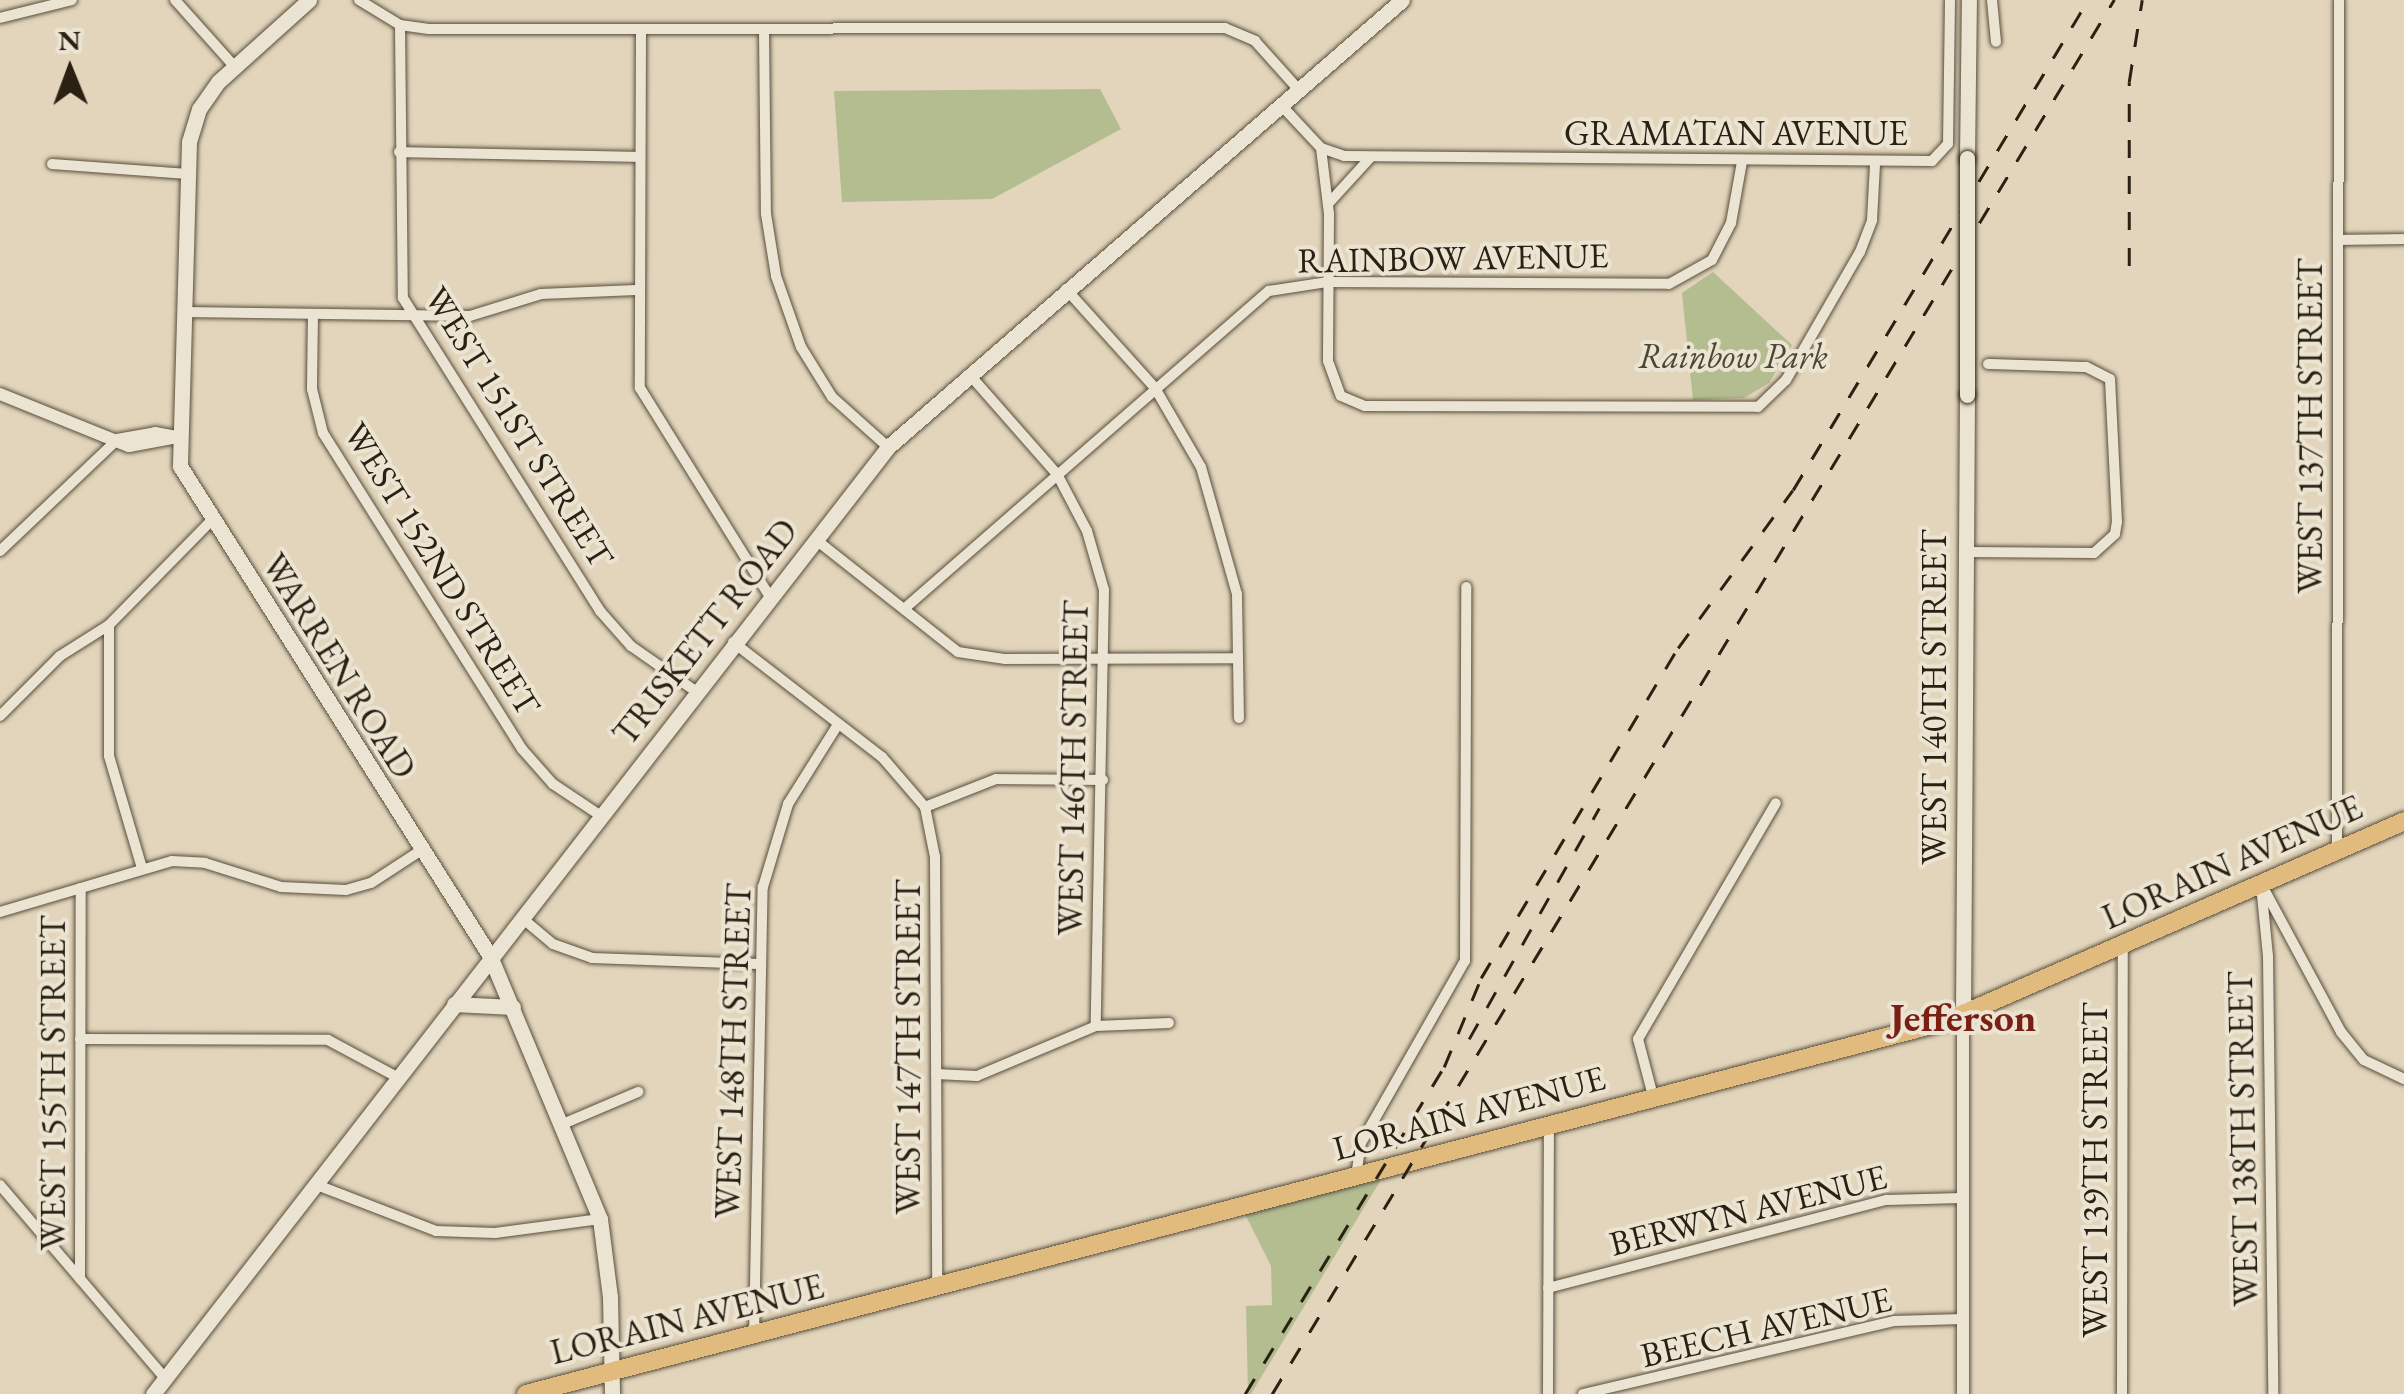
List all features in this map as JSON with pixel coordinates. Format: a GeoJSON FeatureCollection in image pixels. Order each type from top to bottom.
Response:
{"type":"FeatureCollection","features":[{"type":"Feature","properties":{"kind":"main road","name":"WARREN ROAD"},"geometry":{"type":"LineString","coordinates":[[309,0],[234,66],[200,108],[188,174],[177,437],[180,466],[420,852],[490,956],[600,1219],[612,1385]]}},
{"type":"Feature","properties":{"kind":"main road","name":"TRISKETT ROAD"},"geometry":{"type":"LineString","coordinates":[[153,1394],[601,816],[694,690],[888,447],[1065,288],[1402,0]]}},
{"type":"Feature","properties":{"kind":"main road","name":"WEST 140TH STREET"},"geometry":{"type":"LineString","coordinates":[[1964,1016],[1969,0]]}},
{"type":"Feature","properties":{"kind":"main road","name":"LORAIN AVENUE"},"geometry":{"type":"LineString","coordinates":[[526,1394],[612,1385],[754,1336],[1964,1016],[2404,821]]}},
{"type":"Feature","properties":{"kind":"main road"},"geometry":{"type":"LineString","coordinates":[[454,1004],[512,1007]]}},
{"type":"Feature","properties":{"kind":"street"},"geometry":{"type":"LineString","coordinates":[[0,18],[72,0]]}},
{"type":"Feature","properties":{"kind":"street"},"geometry":{"type":"LineString","coordinates":[[175,0],[234,66]]}},
{"type":"Feature","properties":{"kind":"street"},"geometry":{"type":"LineString","coordinates":[[358,0],[400,25],[641,30],[1226,28],[1256,41],[1298,90]]}},
{"type":"Feature","properties":{"kind":"street","name":"GRAMATAN AVENUE"},"geometry":{"type":"LineString","coordinates":[[1321,148],[1370,158],[1875,164],[1932,161],[1948,144],[1950,0]]}},
{"type":"Feature","properties":{"kind":"street"},"geometry":{"type":"LineString","coordinates":[[1992,0],[1996,42]]}},
{"type":"Feature","properties":{"kind":"street","name":"WEST 137TH STREET"},"geometry":{"type":"LineString","coordinates":[[2336,852],[2339,0]]}},
{"type":"Feature","properties":{"kind":"street","name":"WEST 151ST STREET"},"geometry":{"type":"LineString","coordinates":[[400,25],[398,262],[411,315],[600,611],[631,646],[694,690]]}},
{"type":"Feature","properties":{"kind":"street"},"geometry":{"type":"LineString","coordinates":[[641,30],[636,290],[640,388],[770,597]]}},
{"type":"Feature","properties":{"kind":"street"},"geometry":{"type":"LineString","coordinates":[[764,30],[766,214],[776,276],[801,347],[832,397],[888,447]]}},
{"type":"Feature","properties":{"kind":"street"},"geometry":{"type":"LineString","coordinates":[[1280,104],[1321,148],[1328,204],[1328,362],[1342,396],[1366,406],[1750,410],[1786,380],[1860,252],[1872,220],[1875,164]]}},
{"type":"Feature","properties":{"kind":"street"},"geometry":{"type":"LineString","coordinates":[[399,152],[638,157]]}},
{"type":"Feature","properties":{"kind":"street"},"geometry":{"type":"LineString","coordinates":[[1328,204],[1370,158]]}},
{"type":"Feature","properties":{"kind":"street","name":"RAINBOW AVENUE"},"geometry":{"type":"LineString","coordinates":[[904,609],[1269,291],[1328,282],[1669,284],[1712,260],[1731,223],[1742,162]]}},
{"type":"Feature","properties":{"kind":"street"},"geometry":{"type":"LineString","coordinates":[[52,164],[188,174]]}},
{"type":"Feature","properties":{"kind":"street"},"geometry":{"type":"LineString","coordinates":[[2338,240],[2404,239]]}},
{"type":"Feature","properties":{"kind":"street"},"geometry":{"type":"LineString","coordinates":[[1065,288],[1155,388],[1201,467],[1237,594],[1238,718]]}},
{"type":"Feature","properties":{"kind":"street"},"geometry":{"type":"LineString","coordinates":[[184,312],[470,316],[540,294],[636,290]]}},
{"type":"Feature","properties":{"kind":"street","name":"WEST 152ND STREET"},"geometry":{"type":"LineString","coordinates":[[312,314],[312,389],[323,433],[522,749],[553,784],[601,816]]}},
{"type":"Feature","properties":{"kind":"street"},"geometry":{"type":"LineString","coordinates":[[1966,552],[2094,553],[2114,534],[2117,522],[2110,379],[2086,367],[1988,364]]}},
{"type":"Feature","properties":{"kind":"street","name":"WEST 146TH STREET"},"geometry":{"type":"LineString","coordinates":[[968,374],[1057,474],[1098,563],[1104,659],[1096,1026]]}},
{"type":"Feature","properties":{"kind":"street"},"geometry":{"type":"LineString","coordinates":[[1,395],[129,446],[177,437]]}},
{"type":"Feature","properties":{"kind":"street"},"geometry":{"type":"LineString","coordinates":[[0,552],[117,440]]}},
{"type":"Feature","properties":{"kind":"street"},"geometry":{"type":"LineString","coordinates":[[0,716],[60,656],[109,625],[212,521]]}},
{"type":"Feature","properties":{"kind":"street"},"geometry":{"type":"LineString","coordinates":[[816,539],[958,652],[1104,659],[1238,658]]}},
{"type":"Feature","properties":{"kind":"street"},"geometry":{"type":"LineString","coordinates":[[1356,1178],[1361,1143],[1465,962],[1466,586]]}},
{"type":"Feature","properties":{"kind":"street"},"geometry":{"type":"LineString","coordinates":[[109,625],[109,756],[142,868]]}},
{"type":"Feature","properties":{"kind":"street"},"geometry":{"type":"LineString","coordinates":[[732,642],[882,758],[925,807],[996,779],[1103,780]]}},
{"type":"Feature","properties":{"kind":"street","name":"WEST 148TH STREET"},"geometry":{"type":"LineString","coordinates":[[754,1336],[758,964],[771,847],[808,765],[837,726]]}},
{"type":"Feature","properties":{"kind":"street"},"geometry":{"type":"LineString","coordinates":[[1653,1096],[1638,1040],[1776,804]]}},
{"type":"Feature","properties":{"kind":"street","name":"WEST 147TH STREET"},"geometry":{"type":"LineString","coordinates":[[925,807],[935,857],[937,1288]]}},
{"type":"Feature","properties":{"kind":"street"},"geometry":{"type":"LineString","coordinates":[[0,912],[142,868],[204,863],[281,886],[346,890],[372,883],[420,852]]}},
{"type":"Feature","properties":{"kind":"street"},"geometry":{"type":"LineString","coordinates":[[2261,884],[2341,1032],[2364,1060],[2404,1079]]}},
{"type":"Feature","properties":{"kind":"street","name":"WEST 138TH STREET"},"geometry":{"type":"LineString","coordinates":[[2261,884],[2268,956],[2273,1394]]}},
{"type":"Feature","properties":{"kind":"street","name":"WEST 155TH STREET"},"geometry":{"type":"LineString","coordinates":[[80,1278],[81,888]]}},
{"type":"Feature","properties":{"kind":"street"},"geometry":{"type":"LineString","coordinates":[[522,918],[553,944],[592,958],[758,964]]}},
{"type":"Feature","properties":{"kind":"street","name":"WEST 139TH STREET"},"geometry":{"type":"LineString","coordinates":[[2122,1394],[2123,947]]}},
{"type":"Feature","properties":{"kind":"street","name":"WEST 140TH STREET"},"geometry":{"type":"LineString","coordinates":[[1963,1394],[1964,1016]]}},
{"type":"Feature","properties":{"kind":"street"},"geometry":{"type":"LineString","coordinates":[[936,1074],[977,1076],[1096,1026],[1169,1023]]}},
{"type":"Feature","properties":{"kind":"street"},"geometry":{"type":"LineString","coordinates":[[80,1038],[328,1040],[397,1077]]}},
{"type":"Feature","properties":{"kind":"street"},"geometry":{"type":"LineString","coordinates":[[562,1124],[638,1092]]}},
{"type":"Feature","properties":{"kind":"street"},"geometry":{"type":"LineString","coordinates":[[1548,1394],[1549,1125]]}},
{"type":"Feature","properties":{"kind":"street"},"geometry":{"type":"LineString","coordinates":[[0,1185],[165,1378]]}},
{"type":"Feature","properties":{"kind":"street"},"geometry":{"type":"LineString","coordinates":[[317,1185],[436,1231],[495,1232],[600,1219]]}},
{"type":"Feature","properties":{"kind":"street","name":"BERWYN AVENUE"},"geometry":{"type":"LineString","coordinates":[[1548,1288],[1887,1200],[1962,1198]]}},
{"type":"Feature","properties":{"kind":"street","name":"BEECH AVENUE"},"geometry":{"type":"LineString","coordinates":[[1582,1394],[1652,1388],[1894,1320],[1963,1319]]}},
{"type":"Feature","properties":{"kind":"green space"},"geometry":{"type":"Polygon","coordinates":[[[1100,89],[1121,129],[992,199],[842,202],[834,91],[1100,89]]]}},
{"type":"Feature","properties":{"kind":"green space","name":"Rainbow Park"},"geometry":{"type":"Polygon","coordinates":[[[1713,272],[1792,345],[1769,383],[1744,398],[1693,400],[1682,293],[1713,272]]]}},
{"type":"Feature","properties":{"kind":"green space"},"geometry":{"type":"Polygon","coordinates":[[[1382,1178],[1248,1394],[1246,1306],[1272,1305],[1271,1266],[1244,1212],[1382,1178]]]}},
{"type":"Feature","properties":{"kind":"railway"},"geometry":{"type":"LineString","coordinates":[[1245,1394],[1444,1067],[1481,978],[1678,648],[1793,490],[2088,0]]}},
{"type":"Feature","properties":{"kind":"railway"},"geometry":{"type":"LineString","coordinates":[[1272,1394],[2114,0]]}},
{"type":"Feature","properties":{"kind":"railway"},"geometry":{"type":"LineString","coordinates":[[2129,266],[2129,82],[2142,0]]}},
{"type":"Feature","properties":{"kind":"railway"},"geometry":{"type":"LineString","coordinates":[[1469,1039],[1599,808]]}},
{"type":"Feature","properties":{"kind":"district","name":"Jefferson"},"geometry":{"type":"Point","coordinates":[1963,1017]}}]}
